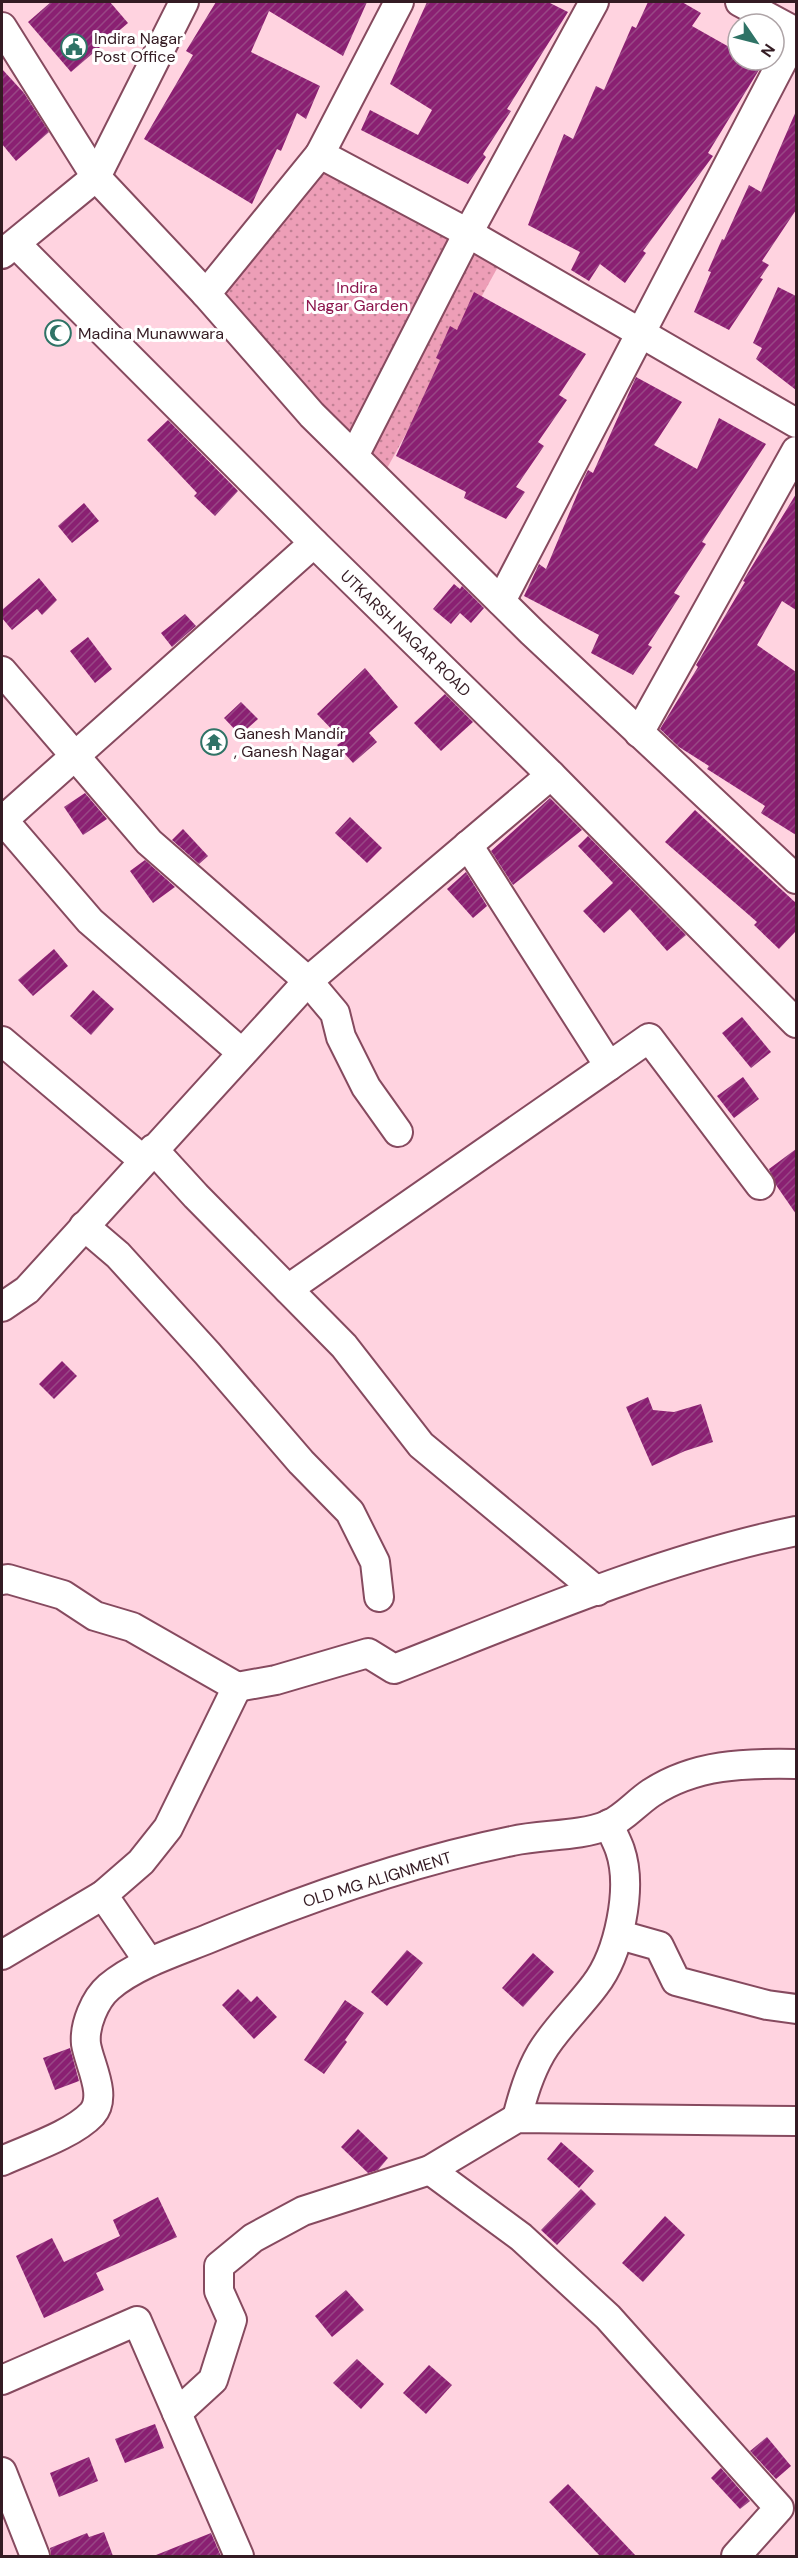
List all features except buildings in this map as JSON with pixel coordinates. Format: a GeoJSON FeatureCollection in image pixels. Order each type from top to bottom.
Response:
{"type":"FeatureCollection","features":[{"type":"Feature","properties":{"kind":"street"},"geometry":{"type":"LineString","coordinates":[[9,249],[96,177],[184,2]]}},
{"type":"Feature","properties":{"kind":"street"},"geometry":{"type":"LineString","coordinates":[[206,294],[320,154],[399,2]]}},
{"type":"Feature","properties":{"kind":"street"},"geometry":{"type":"LineString","coordinates":[[354,456],[468,233],[594,2]]}},
{"type":"Feature","properties":{"kind":"street"},"geometry":{"type":"LineString","coordinates":[[501,601],[796,33],[740,2]]}},
{"type":"Feature","properties":{"kind":"street"},"geometry":{"type":"LineString","coordinates":[[2,27],[96,177],[206,294],[312,415],[501,601],[796,879]]}},
{"type":"Feature","properties":{"kind":"street"},"geometry":{"type":"LineString","coordinates":[[320,154],[468,233],[796,423]]}},
{"type":"Feature","properties":{"kind":"street","name":"UTKARSH NAGAR ROAD"},"geometry":{"type":"LineString","coordinates":[[9,249],[314,543],[551,776],[796,1023]]}},
{"type":"Feature","properties":{"kind":"street"},"geometry":{"type":"LineString","coordinates":[[639,733],[796,451]]}},
{"type":"Feature","properties":{"kind":"street"},"geometry":{"type":"LineString","coordinates":[[242,1053],[90,921],[2,821],[314,543]]}},
{"type":"Feature","properties":{"kind":"street"},"geometry":{"type":"LineString","coordinates":[[2,671],[149,842],[308,981],[335,1013],[341,1037],[366,1087],[398,1132]]}},
{"type":"Feature","properties":{"kind":"street"},"geometry":{"type":"LineString","coordinates":[[2,1307],[27,1290],[308,981],[551,776]]}},
{"type":"Feature","properties":{"kind":"street"},"geometry":{"type":"LineString","coordinates":[[468,845],[609,1066]]}},
{"type":"Feature","properties":{"kind":"street"},"geometry":{"type":"LineString","coordinates":[[288,1289],[649,1038],[760,1185]]}},
{"type":"Feature","properties":{"kind":"street"},"geometry":{"type":"LineString","coordinates":[[2,1041],[148,1155],[344,1346],[421,1445],[597,1591]]}},
{"type":"Feature","properties":{"kind":"street"},"geometry":{"type":"LineString","coordinates":[[84,1226],[118,1255],[301,1462],[350,1512],[375,1562],[379,1597]]}},
{"type":"Feature","properties":{"kind":"street"},"geometry":{"type":"LineString","coordinates":[[2,1580],[8,1579],[63,1595],[95,1616],[132,1627],[237,1688],[276,1680],[368,1653],[394,1669],[597,1591],[738,1543],[796,1531]]}},
{"type":"Feature","properties":{"kind":"street"},"geometry":{"type":"LineString","coordinates":[[2,1955],[103,1895],[141,1862],[168,1828],[237,1688]]}},
{"type":"Feature","properties":{"kind":"street","name":"OLD MG ALIGNMENT"},"geometry":{"type":"LineString","coordinates":[[2,2161],[75,2127],[94,2112],[99,2093],[86,2042],[91,2012],[108,1987],[149,1962],[269,1914],[391,1872],[513,1840],[582,1832],[609,1824],[650,1794],[675,1780],[700,1770],[722,1766],[796,1764]]}},
{"type":"Feature","properties":{"kind":"street"},"geometry":{"type":"LineString","coordinates":[[517,2118],[526,2084],[542,2052],[597,1983],[612,1959],[620,1935],[624,1881],[621,1851],[609,1824]]}},
{"type":"Feature","properties":{"kind":"street"},"geometry":{"type":"LineString","coordinates":[[103,1895],[149,1962]]}},
{"type":"Feature","properties":{"kind":"street"},"geometry":{"type":"LineString","coordinates":[[620,1935],[659,1946],[676,1981],[767,2005],[796,2009]]}},
{"type":"Feature","properties":{"kind":"street"},"geometry":{"type":"LineString","coordinates":[[177,2413],[213,2380],[232,2320],[219,2291],[219,2266],[253,2238],[303,2211],[430,2170],[517,2118],[796,2121]]}},
{"type":"Feature","properties":{"kind":"street"},"geometry":{"type":"LineString","coordinates":[[430,2170],[521,2237],[608,2317],[778,2508],[736,2556]]}},
{"type":"Feature","properties":{"kind":"street"},"geometry":{"type":"LineString","coordinates":[[2,2380],[137,2321],[239,2556]]}},
{"type":"Feature","properties":{"kind":"street"},"geometry":{"type":"LineString","coordinates":[[2,2472],[35,2556]]}},
{"type":"Feature","properties":{"kind":"green space","name":"Indira Nagar Garden"},"geometry":{"type":"Polygon","coordinates":[[[320,154],[505,254],[380,481],[206,294],[320,154]]]}},
{"type":"Feature","properties":{"kind":"place","name":"Indira Nagar Post Office"},"geometry":{"type":"Point","coordinates":[74,47]}},
{"type":"Feature","properties":{"kind":"place","name":"Madina Munawwara"},"geometry":{"type":"Point","coordinates":[58,333]}},
{"type":"Feature","properties":{"kind":"place","name":"Ganesh Mandir , Ganesh Nagar"},"geometry":{"type":"Point","coordinates":[214,742]}}]}
